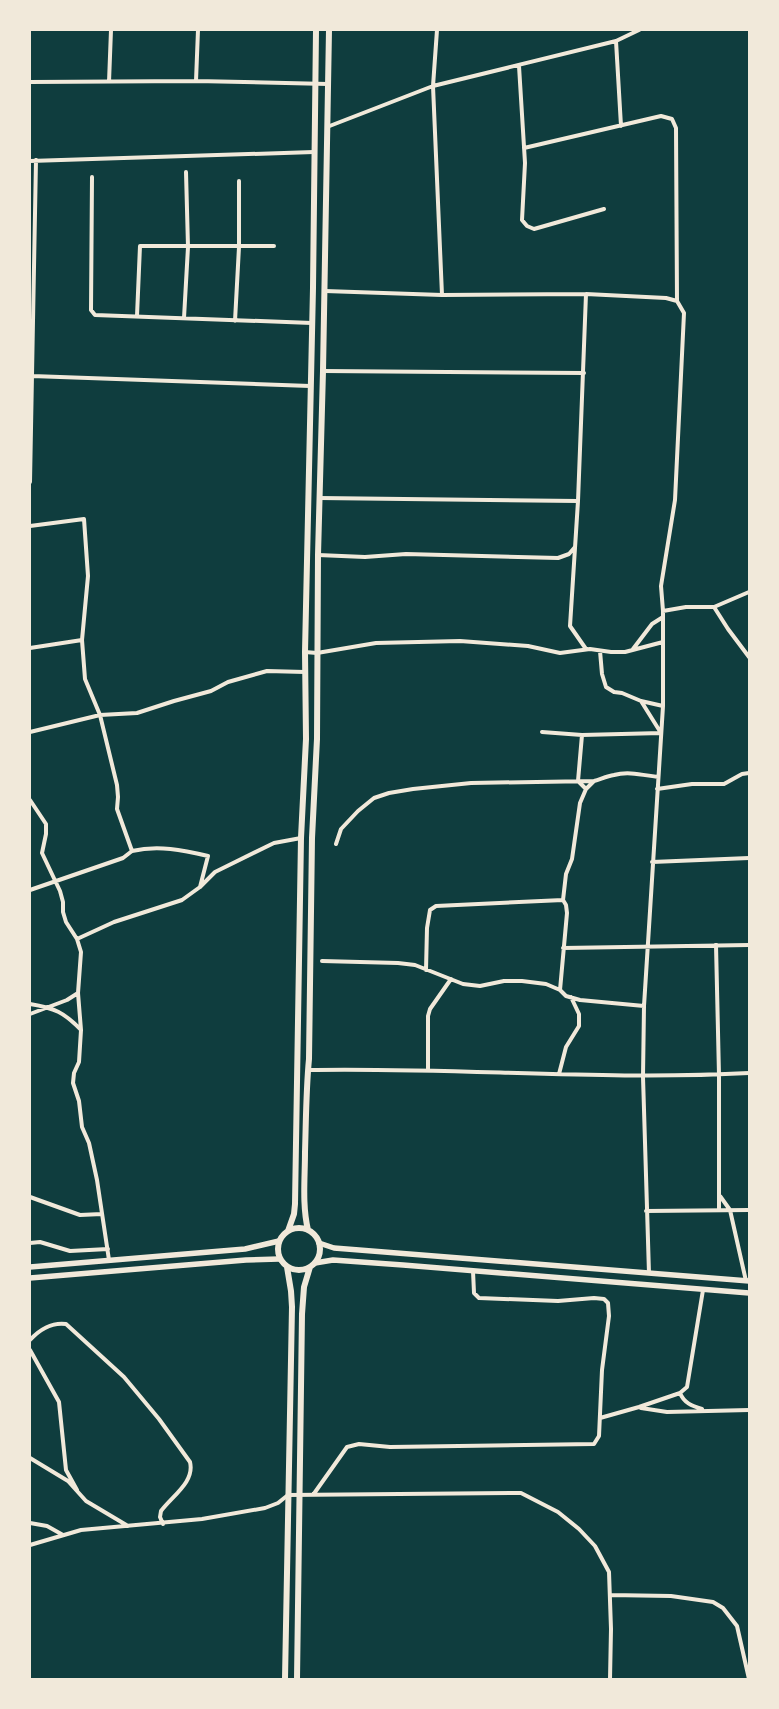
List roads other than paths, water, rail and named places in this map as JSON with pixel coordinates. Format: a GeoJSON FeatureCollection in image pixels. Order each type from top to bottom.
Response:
{"type":"FeatureCollection","features":[{"type":"Feature","properties":{"kind":"main road"},"geometry":{"type":"LineString","coordinates":[[316,30],[305,652],[306,739],[301,838],[295,1204],[294,1214],[288,1231],[279,1241],[277,1253],[279,1259],[287,1267],[296,1270],[334,1260],[749,1293]]}},
{"type":"Feature","properties":{"kind":"main road"},"geometry":{"type":"LineString","coordinates":[[308,1230],[305,1215],[312,838],[317,739],[318,555],[329,30]]}},
{"type":"Feature","properties":{"kind":"main road"},"geometry":{"type":"LineString","coordinates":[[313,232],[326,233]]}},
{"type":"Feature","properties":{"kind":"main road"},"geometry":{"type":"LineString","coordinates":[[288,1231],[302,1228],[308,1230],[317,1238],[319,1243],[319,1257],[312,1265],[304,1287],[303,1298],[296,1679]]}},
{"type":"Feature","properties":{"kind":"main road"},"geometry":{"type":"LineString","coordinates":[[30,1267],[244,1249],[279,1241]]}},
{"type":"Feature","properties":{"kind":"main road"},"geometry":{"type":"LineString","coordinates":[[319,1243],[334,1248],[747,1281]]}},
{"type":"Feature","properties":{"kind":"main road"},"geometry":{"type":"LineString","coordinates":[[30,1278],[246,1260],[279,1259]]}},
{"type":"Feature","properties":{"kind":"main road"},"geometry":{"type":"LineString","coordinates":[[285,1679],[292,1307],[292,1291],[287,1267]]}},
{"type":"Feature","properties":{"kind":"street"},"geometry":{"type":"LineString","coordinates":[[109,82],[111,30]]}},
{"type":"Feature","properties":{"kind":"street"},"geometry":{"type":"LineString","coordinates":[[196,81],[198,30]]}},
{"type":"Feature","properties":{"kind":"street"},"geometry":{"type":"LineString","coordinates":[[437,30],[433,86],[442,295]]}},
{"type":"Feature","properties":{"kind":"street"},"geometry":{"type":"LineString","coordinates":[[327,127],[433,86],[616,42],[640,30]]}},
{"type":"Feature","properties":{"kind":"street"},"geometry":{"type":"LineString","coordinates":[[616,42],[622,126]]}},
{"type":"Feature","properties":{"kind":"street"},"geometry":{"type":"LineString","coordinates":[[519,66],[524,148],[522,220],[527,226],[534,229],[604,210]]}},
{"type":"Feature","properties":{"kind":"street"},"geometry":{"type":"LineString","coordinates":[[30,82],[196,81],[328,84]]}},
{"type":"Feature","properties":{"kind":"street"},"geometry":{"type":"LineString","coordinates":[[524,148],[661,116],[672,119],[676,128],[677,301],[684,313],[676,500],[661,586],[663,611],[661,734],[646,947],[643,1077],[649,1273]]}},
{"type":"Feature","properties":{"kind":"street"},"geometry":{"type":"LineString","coordinates":[[30,161],[314,152]]}},
{"type":"Feature","properties":{"kind":"street"},"geometry":{"type":"LineString","coordinates":[[30,482],[31,332],[36,160]]}},
{"type":"Feature","properties":{"kind":"street"},"geometry":{"type":"LineString","coordinates":[[184,318],[188,247],[186,172]]}},
{"type":"Feature","properties":{"kind":"street"},"geometry":{"type":"LineString","coordinates":[[92,177],[91,310],[95,315],[312,323]]}},
{"type":"Feature","properties":{"kind":"street"},"geometry":{"type":"LineString","coordinates":[[235,321],[239,247],[239,181]]}},
{"type":"Feature","properties":{"kind":"street"},"geometry":{"type":"LineString","coordinates":[[137,316],[140,246],[274,246]]}},
{"type":"Feature","properties":{"kind":"street"},"geometry":{"type":"LineString","coordinates":[[324,291],[442,295],[586,294],[666,298],[677,301]]}},
{"type":"Feature","properties":{"kind":"street"},"geometry":{"type":"LineString","coordinates":[[586,294],[578,501],[570,626],[586,649]]}},
{"type":"Feature","properties":{"kind":"street"},"geometry":{"type":"LineString","coordinates":[[323,371],[584,373]]}},
{"type":"Feature","properties":{"kind":"street"},"geometry":{"type":"LineString","coordinates":[[32,376],[310,386]]}},
{"type":"Feature","properties":{"kind":"street"},"geometry":{"type":"LineString","coordinates":[[319,498],[578,501]]}},
{"type":"Feature","properties":{"kind":"street"},"geometry":{"type":"LineString","coordinates":[[30,526],[84,519],[88,576],[82,640],[85,679],[100,715],[117,784],[117,809],[132,851]]}},
{"type":"Feature","properties":{"kind":"street"},"geometry":{"type":"LineString","coordinates":[[318,555],[365,557],[406,554],[558,558],[569,554],[575,547]]}},
{"type":"Feature","properties":{"kind":"street"},"geometry":{"type":"LineString","coordinates":[[663,611],[714,607],[749,592]]}},
{"type":"Feature","properties":{"kind":"street"},"geometry":{"type":"LineString","coordinates":[[714,607],[749,657]]}},
{"type":"Feature","properties":{"kind":"street"},"geometry":{"type":"LineString","coordinates":[[633,649],[652,624],[663,617]]}},
{"type":"Feature","properties":{"kind":"street"},"geometry":{"type":"LineString","coordinates":[[30,648],[82,640]]}},
{"type":"Feature","properties":{"kind":"street"},"geometry":{"type":"LineString","coordinates":[[305,652],[318,653],[376,643],[460,642],[528,646],[560,653],[586,649],[625,652],[663,642]]}},
{"type":"Feature","properties":{"kind":"street"},"geometry":{"type":"LineString","coordinates":[[600,651],[602,674],[606,687],[614,692],[662,706]]}},
{"type":"Feature","properties":{"kind":"street"},"geometry":{"type":"LineString","coordinates":[[30,732],[100,715],[137,712],[211,691],[228,682],[268,671],[305,672]]}},
{"type":"Feature","properties":{"kind":"street"},"geometry":{"type":"LineString","coordinates":[[641,701],[661,734]]}},
{"type":"Feature","properties":{"kind":"street"},"geometry":{"type":"LineString","coordinates":[[542,732],[582,735],[661,734]]}},
{"type":"Feature","properties":{"kind":"street"},"geometry":{"type":"LineString","coordinates":[[582,735],[578,781],[586,789]]}},
{"type":"Feature","properties":{"kind":"street"},"geometry":{"type":"LineString","coordinates":[[336,844],[342,829],[358,810],[374,798],[413,788],[471,783],[594,781],[623,773],[658,777]]}},
{"type":"Feature","properties":{"kind":"street"},"geometry":{"type":"LineString","coordinates":[[657,789],[692,784],[724,784],[742,774],[749,773]]}},
{"type":"Feature","properties":{"kind":"street"},"geometry":{"type":"LineString","coordinates":[[560,990],[567,913],[563,900],[566,874],[572,859],[577,818],[586,789],[594,781]]}},
{"type":"Feature","properties":{"kind":"street"},"geometry":{"type":"LineString","coordinates":[[30,800],[46,824],[42,853],[56,880],[64,902],[63,912],[66,922],[81,952],[78,992],[81,1030],[79,1062],[74,1073],[73,1082],[79,1101],[82,1127],[89,1143],[97,1180],[109,1260]]}},
{"type":"Feature","properties":{"kind":"street"},"geometry":{"type":"LineString","coordinates":[[76,939],[114,922],[182,900],[200,887],[215,872],[274,843],[301,838]]}},
{"type":"Feature","properties":{"kind":"street"},"geometry":{"type":"LineString","coordinates":[[30,890],[123,858],[132,851],[144,849],[187,851],[208,856],[200,887]]}},
{"type":"Feature","properties":{"kind":"street"},"geometry":{"type":"LineString","coordinates":[[652,862],[749,858]]}},
{"type":"Feature","properties":{"kind":"street"},"geometry":{"type":"LineString","coordinates":[[426,970],[427,928],[430,910],[436,906],[563,900]]}},
{"type":"Feature","properties":{"kind":"street"},"geometry":{"type":"LineString","coordinates":[[563,948],[749,945]]}},
{"type":"Feature","properties":{"kind":"street"},"geometry":{"type":"LineString","coordinates":[[716,946],[719,1075],[719,1210]]}},
{"type":"Feature","properties":{"kind":"street"},"geometry":{"type":"LineString","coordinates":[[322,961],[415,965],[463,984],[480,986],[522,981],[546,984],[560,990],[566,996],[580,1000],[644,1006]]}},
{"type":"Feature","properties":{"kind":"street"},"geometry":{"type":"LineString","coordinates":[[428,1070],[428,1016],[430,1008],[451,980]]}},
{"type":"Feature","properties":{"kind":"street"},"geometry":{"type":"LineString","coordinates":[[30,1014],[67,1000],[78,992]]}},
{"type":"Feature","properties":{"kind":"street"},"geometry":{"type":"LineString","coordinates":[[560,1074],[566,1046],[579,1026],[579,1014],[571,997]]}},
{"type":"Feature","properties":{"kind":"street"},"geometry":{"type":"LineString","coordinates":[[30,1004],[63,1013],[81,1030]]}},
{"type":"Feature","properties":{"kind":"street"},"geometry":{"type":"LineString","coordinates":[[308,1070],[428,1070],[643,1077],[749,1074]]}},
{"type":"Feature","properties":{"kind":"street"},"geometry":{"type":"LineString","coordinates":[[719,1195],[730,1210],[747,1281]]}},
{"type":"Feature","properties":{"kind":"street"},"geometry":{"type":"LineString","coordinates":[[30,1197],[80,1215],[102,1214]]}},
{"type":"Feature","properties":{"kind":"street"},"geometry":{"type":"LineString","coordinates":[[646,1211],[749,1210]]}},
{"type":"Feature","properties":{"kind":"street"},"geometry":{"type":"LineString","coordinates":[[30,1243],[40,1242],[70,1251],[108,1249]]}},
{"type":"Feature","properties":{"kind":"street"},"geometry":{"type":"LineString","coordinates":[[313,1495],[347,1447],[359,1444],[390,1447],[594,1444],[599,1436],[602,1370],[609,1316],[608,1303],[604,1299],[594,1298],[558,1301],[479,1298],[474,1293],[473,1271]]}},
{"type":"Feature","properties":{"kind":"street"},"geometry":{"type":"LineString","coordinates":[[600,1418],[680,1393],[687,1387],[703,1290]]}},
{"type":"Feature","properties":{"kind":"street"},"geometry":{"type":"LineString","coordinates":[[30,1340],[45,1328],[59,1323],[66,1324],[101,1357],[115,1367],[159,1419],[190,1462],[192,1468],[189,1479],[161,1511],[160,1517],[163,1524]]}},
{"type":"Feature","properties":{"kind":"street"},"geometry":{"type":"LineString","coordinates":[[30,1350],[59,1402],[66,1470],[77,1490]]}},
{"type":"Feature","properties":{"kind":"street"},"geometry":{"type":"LineString","coordinates":[[680,1393],[682,1398],[688,1403],[704,1410]]}},
{"type":"Feature","properties":{"kind":"street"},"geometry":{"type":"LineString","coordinates":[[639,1407],[667,1412],[749,1410]]}},
{"type":"Feature","properties":{"kind":"street"},"geometry":{"type":"LineString","coordinates":[[30,1458],[68,1481],[86,1501],[130,1527]]}},
{"type":"Feature","properties":{"kind":"street"},"geometry":{"type":"LineString","coordinates":[[30,1545],[98,1527],[163,1524],[265,1508],[278,1503],[288,1494],[520,1493],[558,1512],[579,1530],[595,1546],[609,1572],[610,1679]]}},
{"type":"Feature","properties":{"kind":"street"},"geometry":{"type":"LineString","coordinates":[[30,1523],[47,1526],[63,1535]]}},
{"type":"Feature","properties":{"kind":"street"},"geometry":{"type":"LineString","coordinates":[[610,1595],[671,1596],[713,1602],[723,1608],[737,1626],[749,1679]]}}]}
